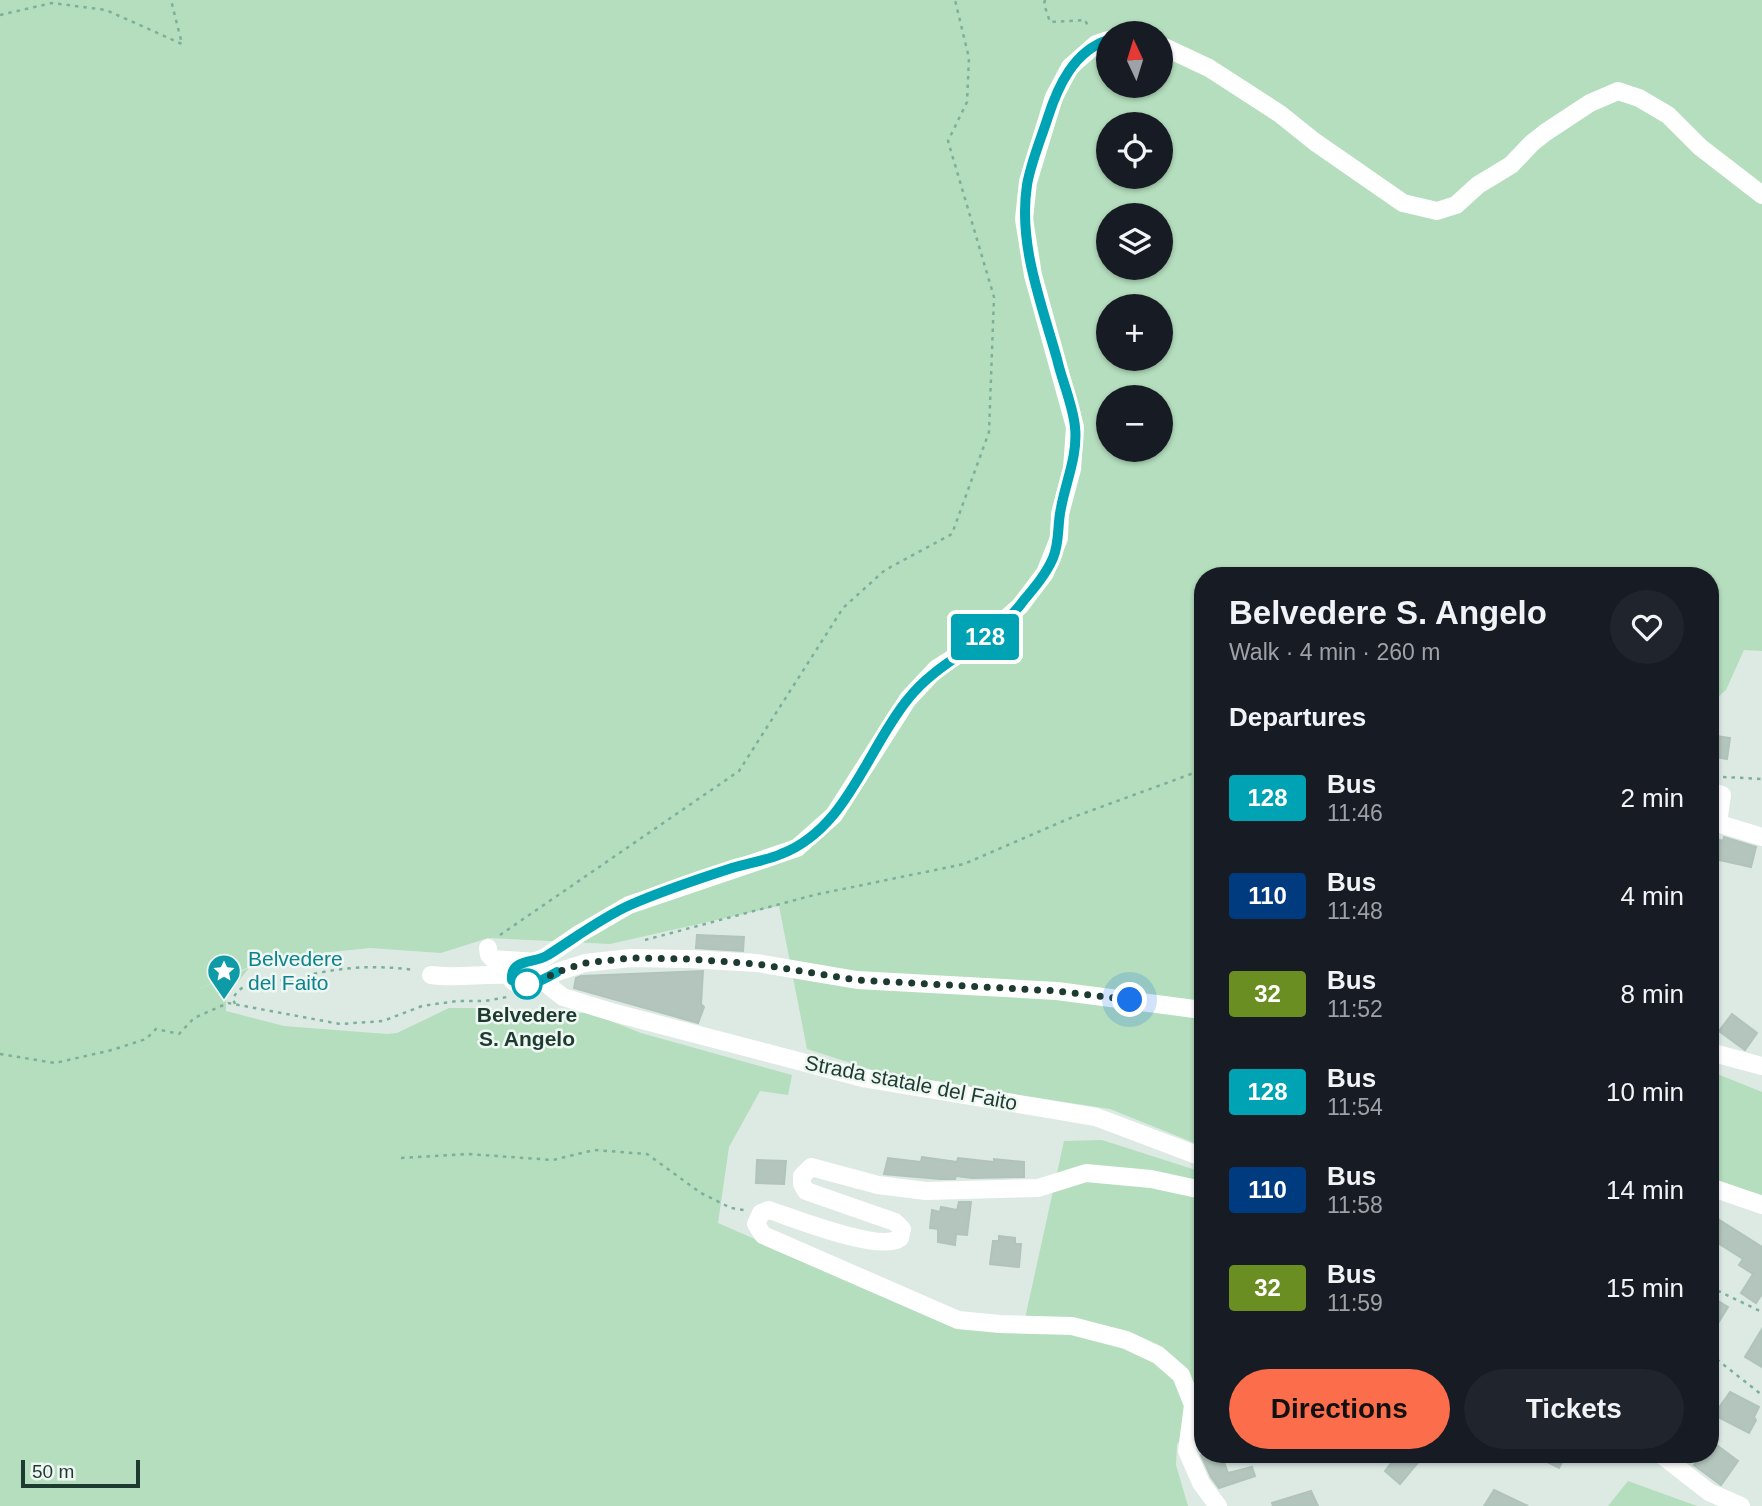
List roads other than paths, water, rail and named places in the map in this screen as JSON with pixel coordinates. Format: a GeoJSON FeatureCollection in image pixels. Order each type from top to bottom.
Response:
{"type":"FeatureCollection","features":[{"type":"Feature","properties":{"kind":"street"},"geometry":{"type":"LineString","coordinates":[[431,975],[446,977],[518,973],[629,905],[797,848],[834,815],[908,699],[937,668],[983,639],[1020,606],[1045,573],[1059,538],[1059,514],[1072,469],[1075,427],[1033,275],[1024,219],[1026,194],[1054,97],[1070,67],[1096,47]]}},
{"type":"Feature","properties":{"kind":"street"},"geometry":{"type":"LineString","coordinates":[[1173,51],[1209,68],[1270,107],[1403,203],[1437,211],[1456,205],[1478,184],[1511,165],[1546,132],[1591,103],[1618,91],[1639,98],[1668,115],[1700,147],[1762,195]]}},
{"type":"Feature","properties":{"kind":"street"},"geometry":{"type":"LineString","coordinates":[[1719,824],[1762,838]]}},
{"type":"Feature","properties":{"kind":"street"},"geometry":{"type":"LineString","coordinates":[[488,948],[489,955],[494,959],[538,982],[585,963],[631,958],[689,959],[757,964],[857,980],[1057,991],[1194,1009]]}},
{"type":"Feature","properties":{"kind":"street","name":"Strada statale del Faito"},"geometry":{"type":"LineString","coordinates":[[554,974],[549,986],[563,997],[615,1013],[863,1078],[1096,1118],[1194,1154]]}},
{"type":"Feature","properties":{"kind":"street"},"geometry":{"type":"LineString","coordinates":[[1719,1052],[1762,1066]]}},
{"type":"Feature","properties":{"kind":"street"},"geometry":{"type":"LineString","coordinates":[[1194,1188],[1151,1180],[1086,1173],[1038,1188],[926,1191],[877,1185],[811,1167],[802,1176],[806,1191],[895,1222],[902,1229],[900,1238],[887,1244],[839,1234],[769,1210],[761,1213],[756,1224],[763,1235],[958,1320],[1072,1326],[1126,1340],[1158,1355],[1181,1375],[1193,1405],[1187,1451],[1201,1483],[1218,1506]]}},
{"type":"Feature","properties":{"kind":"street"},"geometry":{"type":"LineString","coordinates":[[1719,1190],[1757,1203],[1762,1219]]}},
{"type":"Feature","properties":{"kind":"street"},"geometry":{"type":"LineString","coordinates":[[1672,1463],[1709,1492],[1741,1506]]}},
{"type":"Feature","properties":{"kind":"place","name":"Belvedere S. Angelo"},"geometry":{"type":"Point","coordinates":[527,984]}},
{"type":"Feature","properties":{"kind":"place","name":"Belvedere del Faito"},"geometry":{"type":"Point","coordinates":[224,1001]}}]}
